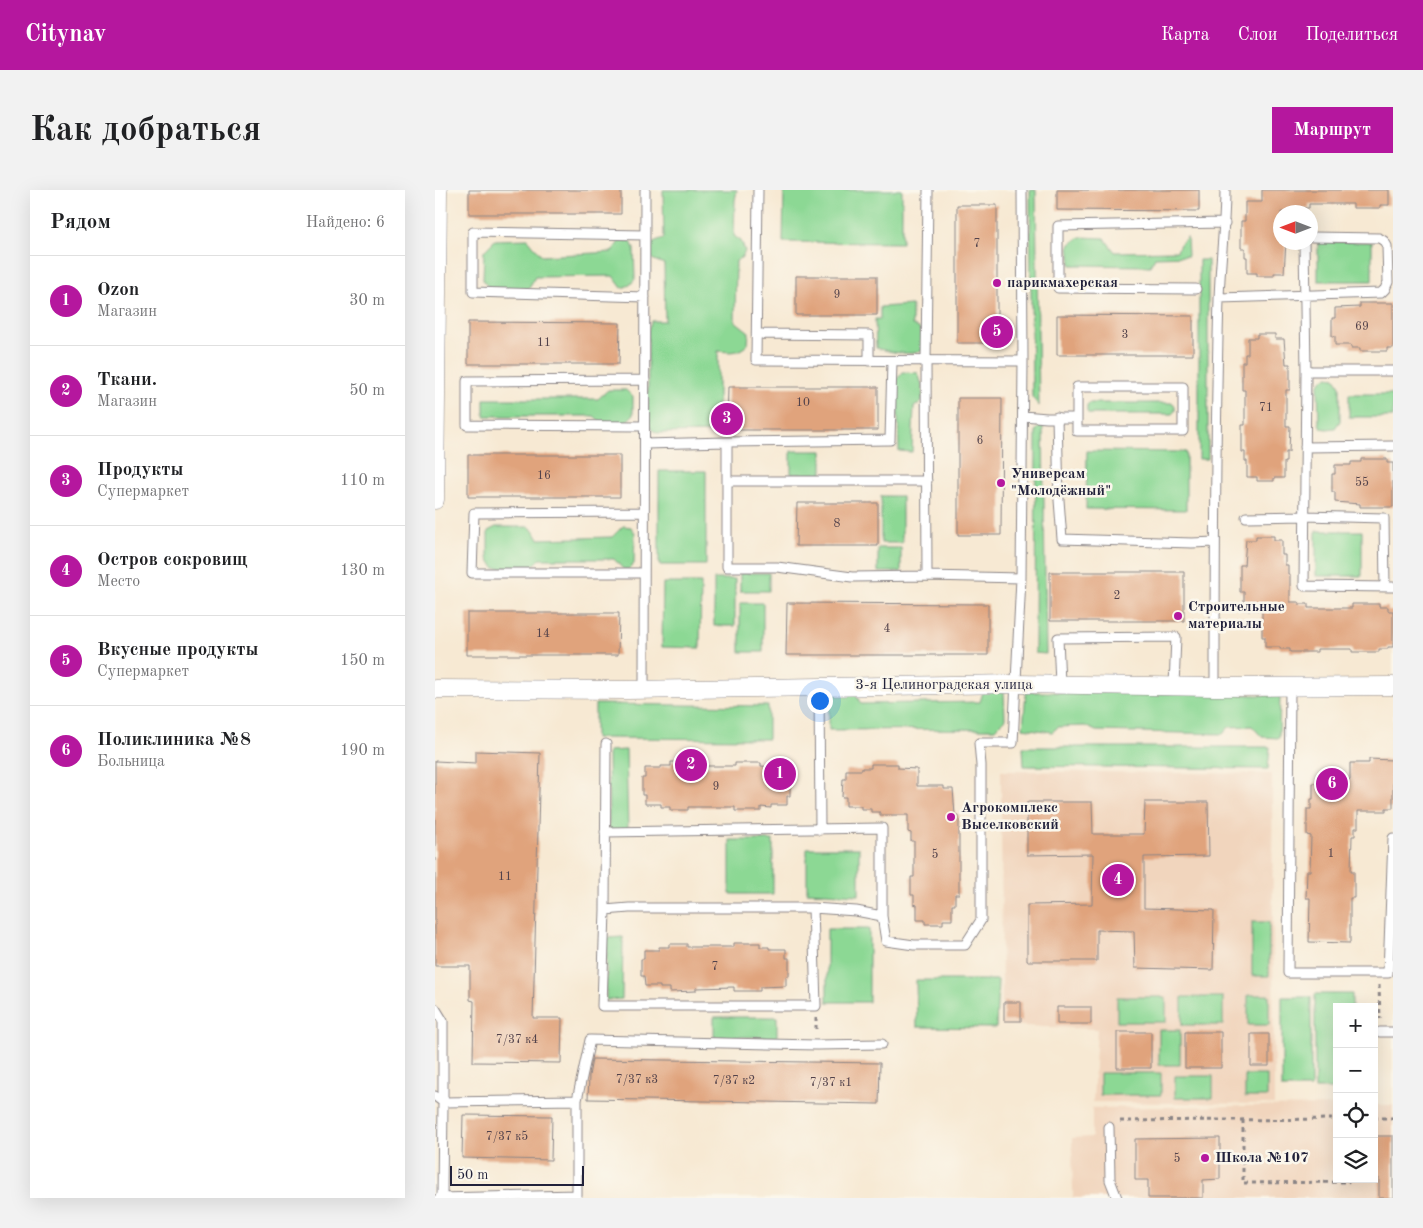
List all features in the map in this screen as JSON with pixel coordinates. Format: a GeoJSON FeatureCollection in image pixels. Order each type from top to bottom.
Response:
{"type":"FeatureCollection","features":[{"type":"Feature","properties":{"kind":"street"},"geometry":{"type":"LineString","coordinates":[[435,500],[438,190]]}},
{"type":"Feature","properties":{"kind":"street","name":"3-я Целиноградская улица"},"geometry":{"type":"LineString","coordinates":[[435,689],[644,690],[1015,684],[1215,687],[1393,686]]}},
{"type":"Feature","properties":{"kind":"lane"},"geometry":{"type":"LineString","coordinates":[[644,690],[645,190]]}},
{"type":"Feature","properties":{"kind":"lane"},"geometry":{"type":"LineString","coordinates":[[758,190],[756,360],[1023,361]]}},
{"type":"Feature","properties":{"kind":"lane"},"geometry":{"type":"LineString","coordinates":[[927,576],[926,361],[928,190]]}},
{"type":"Feature","properties":{"kind":"lane"},"geometry":{"type":"LineString","coordinates":[[605,832],[882,828],[882,916],[886,941],[914,945],[965,946],[981,920],[981,764],[979,743],[1013,743],[1021,578],[1023,361],[1021,190]]}},
{"type":"Feature","properties":{"kind":"lane"},"geometry":{"type":"LineString","coordinates":[[1215,687],[1219,298],[1225,223],[1225,190]]}},
{"type":"Feature","properties":{"kind":"lane"},"geometry":{"type":"LineString","coordinates":[[1196,289],[1058,288],[1058,226],[1225,223]]}},
{"type":"Feature","properties":{"kind":"lane"},"geometry":{"type":"LineString","coordinates":[[645,235],[473,232],[473,292],[645,297]]}},
{"type":"Feature","properties":{"kind":"lane"},"geometry":{"type":"LineString","coordinates":[[1219,298],[1381,293],[1385,289],[1388,282],[1387,246],[1384,241],[1379,238],[1318,237]]}},
{"type":"Feature","properties":{"kind":"lane"},"geometry":{"type":"LineString","coordinates":[[1246,517],[1305,516],[1384,518],[1389,587],[1304,586],[1305,516],[1306,371],[1304,250]]}},
{"type":"Feature","properties":{"kind":"lane"},"geometry":{"type":"LineString","coordinates":[[757,334],[869,335],[869,361]]}},
{"type":"Feature","properties":{"kind":"lane"},"geometry":{"type":"LineString","coordinates":[[645,444],[890,440],[892,360]]}},
{"type":"Feature","properties":{"kind":"lane"},"geometry":{"type":"LineString","coordinates":[[1306,371],[1393,371]]}},
{"type":"Feature","properties":{"kind":"lane"},"geometry":{"type":"LineString","coordinates":[[644,426],[467,425],[467,381],[645,380]]}},
{"type":"Feature","properties":{"kind":"lane"},"geometry":{"type":"LineString","coordinates":[[1077,387],[1183,387],[1183,431],[1077,431],[1077,418],[1077,387]]}},
{"type":"Feature","properties":{"kind":"lane"},"geometry":{"type":"LineString","coordinates":[[1023,416],[1077,418]]}},
{"type":"Feature","properties":{"kind":"lane"},"geometry":{"type":"LineString","coordinates":[[1057,418],[1062,539],[1215,542]]}},
{"type":"Feature","properties":{"kind":"lane"},"geometry":{"type":"LineString","coordinates":[[727,442],[727,567],[777,566],[852,577],[1021,578]]}},
{"type":"Feature","properties":{"kind":"lane"},"geometry":{"type":"LineString","coordinates":[[1305,447],[1393,446]]}},
{"type":"Feature","properties":{"kind":"lane"},"geometry":{"type":"LineString","coordinates":[[728,481],[927,481]]}},
{"type":"Feature","properties":{"kind":"lane"},"geometry":{"type":"LineString","coordinates":[[644,512],[474,513],[472,573],[644,573]]}},
{"type":"Feature","properties":{"kind":"lane"},"geometry":{"type":"LineString","coordinates":[[1060,684],[1058,638],[1176,637],[1174,686]]}},
{"type":"Feature","properties":{"kind":"lane"},"geometry":{"type":"LineString","coordinates":[[819,686],[820,830]]}},
{"type":"Feature","properties":{"kind":"lane"},"geometry":{"type":"LineString","coordinates":[[1290,686],[1288,973],[1388,973],[1393,838]]}},
{"type":"Feature","properties":{"kind":"lane"},"geometry":{"type":"LineString","coordinates":[[606,744],[605,910],[602,1006],[815,1006],[813,908]]}},
{"type":"Feature","properties":{"kind":"lane"},"geometry":{"type":"LineString","coordinates":[[605,910],[629,908],[813,908],[856,911],[882,916]]}},
{"type":"Feature","properties":{"kind":"lane"},"geometry":{"type":"LineString","coordinates":[[435,1008],[443,1021],[441,1198],[577,1195],[577,1100],[590,1040],[817,1045],[882,1044]]}},
{"type":"Feature","properties":{"kind":"lane"},"geometry":{"type":"LineString","coordinates":[[1380,1032],[1393,1032]]}},
{"type":"Feature","properties":{"kind":"lane"},"geometry":{"type":"LineString","coordinates":[[435,1096],[443,1102],[577,1100]]}},
{"type":"Feature","properties":{"kind":"lane"},"geometry":{"type":"LineString","coordinates":[[1109,1127],[1110,1180],[1117,1198]]}},
{"type":"Feature","properties":{"kind":"path"},"geometry":{"type":"LineString","coordinates":[[1378,973],[1380,1032]]}},
{"type":"Feature","properties":{"kind":"path"},"geometry":{"type":"LineString","coordinates":[[815,1006],[817,1045]]}},
{"type":"Feature","properties":{"kind":"path"},"geometry":{"type":"LineString","coordinates":[[1378,1118],[1393,1118]]}},
{"type":"Feature","properties":{"kind":"path"},"geometry":{"type":"LineString","coordinates":[[1109,1127],[1109,1121],[1333,1119]]}},
{"type":"Feature","properties":{"kind":"path"},"geometry":{"type":"LineString","coordinates":[[1243,1120],[1243,1183],[1333,1182]]}},
{"type":"Feature","properties":{"kind":"shaded area"},"geometry":{"type":"Polygon","coordinates":[[[1001,771],[1272,774],[1274,1104],[1093,1102],[1097,1029],[1002,1025],[1001,771]]]}},
{"type":"Feature","properties":{"kind":"shaded area","name":"Школа №107"},"geometry":{"type":"Polygon","coordinates":[[[1333,1105],[1333,1183],[1378,1183],[1378,1105],[1393,1105],[1393,1198],[1073,1198],[1072,1138],[1092,1137],[1092,1108],[1333,1105]]]}},
{"type":"Feature","properties":{"kind":"green space"},"geometry":{"type":"Polygon","coordinates":[[[663,190],[737,190],[734,236],[741,241],[745,251],[742,257],[736,261],[735,321],[749,332],[748,344],[741,349],[734,352],[718,351],[718,432],[658,433],[652,430],[648,424],[648,330],[652,321],[665,321],[664,264],[650,257],[650,249],[653,242],[664,238],[663,190]]]}},
{"type":"Feature","properties":{"kind":"green space"},"geometry":{"type":"Polygon","coordinates":[[[784,190],[902,190],[902,243],[783,242],[784,190]]]}},
{"type":"Feature","properties":{"kind":"green space"},"geometry":{"type":"Polygon","coordinates":[[[1030,190],[1036,190],[1039,406],[1032,397],[1030,190]]]}},
{"type":"Feature","properties":{"kind":"green space"},"geometry":{"type":"Polygon","coordinates":[[[1080,237],[1104,238],[1115,252],[1177,251],[1180,244],[1187,237],[1188,256],[1155,257],[1150,266],[1071,265],[1069,245],[1080,237]]]}},
{"type":"Feature","properties":{"kind":"green space"},"geometry":{"type":"Polygon","coordinates":[[[528,239],[542,256],[612,252],[620,240],[631,241],[634,249],[635,279],[630,285],[622,288],[613,276],[535,277],[528,289],[489,288],[483,280],[484,251],[495,240],[528,239]]]}},
{"type":"Feature","properties":{"kind":"green space"},"geometry":{"type":"Polygon","coordinates":[[[1318,242],[1372,242],[1372,281],[1318,281],[1318,242]]]}},
{"type":"Feature","properties":{"kind":"green space"},"geometry":{"type":"Polygon","coordinates":[[[1199,260],[1208,260],[1208,459],[1199,459],[1199,260]]]}},
{"type":"Feature","properties":{"kind":"green space"},"geometry":{"type":"Polygon","coordinates":[[[912,305],[912,325],[920,329],[924,340],[922,351],[905,353],[876,348],[875,319],[880,319],[880,307],[912,305]]]}},
{"type":"Feature","properties":{"kind":"green space"},"geometry":{"type":"Polygon","coordinates":[[[903,372],[918,373],[923,388],[922,402],[914,407],[912,452],[899,451],[897,379],[903,372]]]}},
{"type":"Feature","properties":{"kind":"green space"},"geometry":{"type":"Polygon","coordinates":[[[1328,377],[1335,378],[1340,386],[1340,421],[1335,428],[1327,429],[1321,428],[1319,423],[1318,387],[1321,380],[1328,377]]]}},
{"type":"Feature","properties":{"kind":"green space"},"geometry":{"type":"Polygon","coordinates":[[[608,390],[626,390],[633,397],[633,415],[625,423],[601,422],[594,416],[484,416],[484,399],[598,399],[608,390]]]}},
{"type":"Feature","properties":{"kind":"green space"},"geometry":{"type":"Polygon","coordinates":[[[1349,394],[1393,394],[1393,417],[1349,417],[1349,394]]]}},
{"type":"Feature","properties":{"kind":"green space"},"geometry":{"type":"Polygon","coordinates":[[[1089,403],[1173,403],[1175,411],[1172,414],[1089,414],[1087,412],[1087,405],[1089,403]]]}},
{"type":"Feature","properties":{"kind":"green space"},"geometry":{"type":"Polygon","coordinates":[[[1043,424],[1046,654],[1035,653],[1036,430],[1043,424]]]}},
{"type":"Feature","properties":{"kind":"green space"},"geometry":{"type":"Polygon","coordinates":[[[791,451],[822,451],[822,474],[791,474],[791,451]]]}},
{"type":"Feature","properties":{"kind":"green space"},"geometry":{"type":"Polygon","coordinates":[[[1087,451],[1186,452],[1186,510],[1086,509],[1087,451]]]}},
{"type":"Feature","properties":{"kind":"green space"},"geometry":{"type":"Polygon","coordinates":[[[659,471],[706,471],[706,565],[659,565],[659,471]]]}},
{"type":"Feature","properties":{"kind":"green space"},"geometry":{"type":"Polygon","coordinates":[[[881,496],[902,496],[902,543],[881,543],[881,496]]]}},
{"type":"Feature","properties":{"kind":"green space"},"geometry":{"type":"Polygon","coordinates":[[[623,526],[631,527],[635,533],[634,564],[629,569],[623,569],[614,559],[540,559],[530,569],[494,568],[488,558],[488,531],[496,527],[530,527],[539,539],[612,537],[623,526]]]}},
{"type":"Feature","properties":{"kind":"green space"},"geometry":{"type":"Polygon","coordinates":[[[1316,531],[1362,531],[1362,576],[1316,576],[1316,531]]]}},
{"type":"Feature","properties":{"kind":"green space"},"geometry":{"type":"Polygon","coordinates":[[[878,548],[901,548],[901,572],[878,572],[878,548]]]}},
{"type":"Feature","properties":{"kind":"green space"},"geometry":{"type":"Polygon","coordinates":[[[740,573],[769,573],[769,591],[740,591],[740,573]]]}},
{"type":"Feature","properties":{"kind":"green space"},"geometry":{"type":"Polygon","coordinates":[[[714,579],[735,579],[735,626],[714,626],[714,579]]]}},
{"type":"Feature","properties":{"kind":"green space"},"geometry":{"type":"Polygon","coordinates":[[[663,583],[701,583],[700,648],[662,647],[663,583]]]}},
{"type":"Feature","properties":{"kind":"green space"},"geometry":{"type":"Polygon","coordinates":[[[740,603],[763,603],[763,652],[740,652],[740,603]]]}},
{"type":"Feature","properties":{"kind":"green space"},"geometry":{"type":"Polygon","coordinates":[[[984,689],[1004,691],[1005,719],[995,729],[829,730],[829,701],[834,691],[854,691],[861,704],[980,702],[984,689]]]}},
{"type":"Feature","properties":{"kind":"green space"},"geometry":{"type":"Polygon","coordinates":[[[1026,692],[1201,693],[1280,696],[1279,738],[1262,737],[1252,726],[1229,727],[1223,734],[1096,731],[1085,726],[1058,727],[1052,732],[1023,728],[1026,692]]]}},
{"type":"Feature","properties":{"kind":"green space"},"geometry":{"type":"Polygon","coordinates":[[[595,704],[768,706],[768,739],[595,738],[595,704]]]}},
{"type":"Feature","properties":{"kind":"green space"},"geometry":{"type":"Polygon","coordinates":[[[1023,747],[1270,747],[1268,769],[1024,766],[1023,747]]]}},
{"type":"Feature","properties":{"kind":"green space"},"geometry":{"type":"Polygon","coordinates":[[[626,750],[628,830],[609,831],[608,751],[626,750]]]}},
{"type":"Feature","properties":{"kind":"green space"},"geometry":{"type":"Polygon","coordinates":[[[730,840],[773,840],[773,894],[730,894],[730,840]]]}},
{"type":"Feature","properties":{"kind":"green space"},"geometry":{"type":"Polygon","coordinates":[[[807,848],[859,848],[859,895],[807,892],[807,848]]]}},
{"type":"Feature","properties":{"kind":"green space"},"geometry":{"type":"Polygon","coordinates":[[[1252,922],[1269,922],[1269,976],[1252,976],[1252,922]]]}},
{"type":"Feature","properties":{"kind":"green space"},"geometry":{"type":"Polygon","coordinates":[[[827,929],[869,929],[869,1002],[827,1002],[827,929]]]}},
{"type":"Feature","properties":{"kind":"green space"},"geometry":{"type":"Polygon","coordinates":[[[623,937],[622,999],[606,1000],[607,938],[623,937]]]}},
{"type":"Feature","properties":{"kind":"green space"},"geometry":{"type":"Polygon","coordinates":[[[916,980],[998,980],[996,1028],[917,1027],[916,980]]]}},
{"type":"Feature","properties":{"kind":"green space"},"geometry":{"type":"Polygon","coordinates":[[[1315,994],[1352,994],[1352,1003],[1333,1003],[1333,1089],[1315,1089],[1315,994]]]}},
{"type":"Feature","properties":{"kind":"green space"},"geometry":{"type":"Polygon","coordinates":[[[1248,995],[1269,995],[1269,1025],[1248,1025],[1248,995]]]}},
{"type":"Feature","properties":{"kind":"green space"},"geometry":{"type":"Polygon","coordinates":[[[1117,997],[1166,997],[1166,1022],[1117,1022],[1117,997]]]}},
{"type":"Feature","properties":{"kind":"green space"},"geometry":{"type":"Polygon","coordinates":[[[1182,997],[1223,997],[1223,1025],[1182,1025],[1182,997]]]}},
{"type":"Feature","properties":{"kind":"green space"},"geometry":{"type":"Polygon","coordinates":[[[1282,997],[1311,997],[1311,1088],[1282,1088],[1282,997]]]}},
{"type":"Feature","properties":{"kind":"green space"},"geometry":{"type":"Polygon","coordinates":[[[714,1017],[777,1017],[777,1037],[714,1037],[714,1017]]]}},
{"type":"Feature","properties":{"kind":"green space"},"geometry":{"type":"Polygon","coordinates":[[[1159,1030],[1180,1030],[1180,1065],[1159,1065],[1159,1030]]]}},
{"type":"Feature","properties":{"kind":"green space"},"geometry":{"type":"Polygon","coordinates":[[[1100,1073],[1161,1073],[1161,1095],[1100,1095],[1100,1073]]]}},
{"type":"Feature","properties":{"kind":"green space"},"geometry":{"type":"Polygon","coordinates":[[[1245,1075],[1267,1075],[1267,1097],[1245,1097],[1245,1075]]]}},
{"type":"Feature","properties":{"kind":"green space"},"geometry":{"type":"Polygon","coordinates":[[[1175,1076],[1213,1076],[1213,1098],[1175,1098],[1175,1076]]]}},
{"type":"Feature","properties":{"kind":"building"},"geometry":{"type":"Polygon","coordinates":[[[469,190],[621,190],[621,214],[469,214],[469,190]]]}},
{"type":"Feature","properties":{"kind":"building"},"geometry":{"type":"Polygon","coordinates":[[[1057,190],[1199,190],[1199,211],[1057,210],[1057,190]]]}},
{"type":"Feature","properties":{"kind":"building"},"geometry":{"type":"Polygon","coordinates":[[[1262,190],[1389,190],[1389,205],[1380,205],[1380,208],[1353,208],[1353,204],[1273,205],[1273,250],[1285,250],[1284,273],[1274,273],[1274,276],[1257,276],[1257,273],[1247,273],[1245,248],[1241,248],[1241,221],[1245,221],[1245,202],[1262,202],[1262,190]]]}},
{"type":"Feature","properties":{"kind":"building"},"geometry":{"type":"Polygon","coordinates":[[[957,205],[997,205],[997,343],[957,343],[957,205]]]}},
{"type":"Feature","properties":{"kind":"building"},"geometry":{"type":"Polygon","coordinates":[[[796,276],[877,276],[877,315],[796,315],[796,276]]]}},
{"type":"Feature","properties":{"kind":"building"},"geometry":{"type":"Polygon","coordinates":[[[1360,303],[1393,303],[1393,348],[1387,348],[1387,351],[1360,351],[1360,348],[1351,348],[1351,345],[1335,345],[1335,336],[1332,336],[1332,318],[1335,318],[1335,308],[1360,307],[1360,303]]]}},
{"type":"Feature","properties":{"kind":"building"},"geometry":{"type":"Polygon","coordinates":[[[1057,315],[1193,316],[1193,355],[1057,355],[1057,315]]]}},
{"type":"Feature","properties":{"kind":"building"},"geometry":{"type":"Polygon","coordinates":[[[468,322],[620,323],[619,364],[468,364],[468,322]]]}},
{"type":"Feature","properties":{"kind":"building"},"geometry":{"type":"Polygon","coordinates":[[[1257,334],[1275,334],[1275,339],[1284,339],[1286,364],[1290,364],[1290,390],[1286,390],[1286,426],[1290,426],[1289,452],[1286,452],[1286,462],[1284,462],[1284,478],[1274,478],[1274,481],[1257,481],[1257,477],[1247,477],[1247,461],[1245,461],[1245,452],[1242,452],[1242,425],[1245,425],[1245,390],[1242,390],[1242,362],[1245,362],[1245,354],[1248,354],[1248,338],[1257,338],[1257,334]]]}},
{"type":"Feature","properties":{"kind":"building"},"geometry":{"type":"Polygon","coordinates":[[[728,387],[878,387],[878,430],[727,430],[728,387]]]}},
{"type":"Feature","properties":{"kind":"building"},"geometry":{"type":"Polygon","coordinates":[[[958,398],[1002,398],[1001,535],[958,535],[958,398]]]}},
{"type":"Feature","properties":{"kind":"building"},"geometry":{"type":"Polygon","coordinates":[[[468,455],[620,455],[620,497],[468,497],[468,455]]]}},
{"type":"Feature","properties":{"kind":"building"},"geometry":{"type":"Polygon","coordinates":[[[1361,459],[1387,459],[1387,463],[1393,463],[1393,507],[1360,507],[1360,504],[1335,502],[1335,492],[1332,492],[1332,474],[1335,474],[1335,465],[1351,465],[1351,462],[1361,462],[1361,459]]]}},
{"type":"Feature","properties":{"kind":"building"},"geometry":{"type":"Polygon","coordinates":[[[797,503],[878,503],[878,546],[796,546],[797,503]]]}},
{"type":"Feature","properties":{"kind":"building"},"geometry":{"type":"Polygon","coordinates":[[[1256,536],[1274,536],[1274,540],[1282,540],[1282,555],[1285,555],[1285,565],[1288,565],[1288,574],[1290,574],[1290,602],[1308,604],[1308,608],[1352,608],[1352,604],[1379,604],[1379,607],[1388,607],[1388,611],[1393,611],[1393,647],[1379,649],[1379,652],[1352,652],[1352,649],[1317,649],[1317,652],[1290,652],[1290,649],[1280,649],[1280,647],[1265,647],[1265,637],[1262,637],[1262,610],[1244,610],[1244,592],[1240,592],[1240,565],[1244,565],[1246,540],[1256,540],[1256,536]]]}},
{"type":"Feature","properties":{"kind":"building"},"geometry":{"type":"Polygon","coordinates":[[[1050,572],[1184,572],[1184,621],[1050,621],[1050,572]]]}},
{"type":"Feature","properties":{"kind":"building"},"geometry":{"type":"Polygon","coordinates":[[[787,603],[988,604],[988,655],[786,655],[787,603]]]}},
{"type":"Feature","properties":{"kind":"building"},"geometry":{"type":"Polygon","coordinates":[[[467,613],[619,613],[618,655],[467,655],[467,613]]]}},
{"type":"Feature","properties":{"kind":"building"},"geometry":{"type":"Polygon","coordinates":[[[476,751],[540,753],[533,1018],[562,1018],[561,1063],[473,1062],[474,1001],[470,1000],[470,966],[435,966],[435,761],[476,763],[476,751]]]}},
{"type":"Feature","properties":{"kind":"building"},"geometry":{"type":"Polygon","coordinates":[[[1369,759],[1393,760],[1393,808],[1386,808],[1386,811],[1358,811],[1358,828],[1355,828],[1355,836],[1352,836],[1351,871],[1354,871],[1354,898],[1350,898],[1350,943],[1309,942],[1310,898],[1306,898],[1307,871],[1310,871],[1311,836],[1307,835],[1307,809],[1311,809],[1313,783],[1323,783],[1323,780],[1350,780],[1350,763],[1369,763],[1369,759]]]}},
{"type":"Feature","properties":{"kind":"building"},"geometry":{"type":"Polygon","coordinates":[[[671,762],[698,762],[698,766],[735,766],[735,763],[761,763],[761,766],[787,769],[787,778],[790,778],[790,796],[787,796],[787,805],[771,805],[771,808],[761,807],[761,811],[735,811],[735,807],[688,807],[688,810],[670,810],[670,807],[661,807],[661,804],[645,804],[645,795],[642,795],[642,778],[645,778],[645,768],[671,766],[671,762]]]}},
{"type":"Feature","properties":{"kind":"building"},"geometry":{"type":"Polygon","coordinates":[[[871,764],[898,764],[898,768],[917,769],[917,786],[944,786],[944,789],[953,789],[955,815],[959,815],[959,894],[955,894],[955,905],[952,905],[952,920],[943,920],[943,924],[925,924],[925,920],[917,920],[917,905],[914,904],[914,895],[911,895],[911,877],[914,877],[914,841],[911,841],[911,833],[908,832],[908,815],[880,815],[880,812],[871,812],[871,809],[861,809],[861,806],[846,806],[846,797],[842,797],[843,779],[846,779],[846,770],[871,768],[871,764]]]}},
{"type":"Feature","properties":{"kind":"building"},"geometry":{"type":"Polygon","coordinates":[[[1027,802],[1092,802],[1093,834],[1144,834],[1145,802],[1208,802],[1209,856],[1144,857],[1144,908],[1214,910],[1213,970],[1135,968],[1134,931],[1097,930],[1097,961],[1027,961],[1027,905],[1092,904],[1093,854],[1027,855],[1027,802]]]}},
{"type":"Feature","properties":{"kind":"building"},"geometry":{"type":"Polygon","coordinates":[[[734,943],[760,943],[760,947],[786,949],[786,958],[789,958],[789,976],[786,976],[786,986],[760,987],[760,991],[734,991],[734,987],[696,988],[696,991],[670,992],[670,988],[645,986],[644,976],[641,976],[641,959],[644,959],[644,950],[659,950],[659,947],[669,947],[669,944],[687,944],[687,947],[734,947],[734,943]]]}},
{"type":"Feature","properties":{"kind":"building"},"geometry":{"type":"Polygon","coordinates":[[[1004,1002],[1021,1002],[1021,1021],[1004,1021],[1004,1002]]]}},
{"type":"Feature","properties":{"kind":"building"},"geometry":{"type":"Polygon","coordinates":[[[1057,1007],[1091,1007],[1091,1024],[1057,1024],[1057,1007]]]}},
{"type":"Feature","properties":{"kind":"building"},"geometry":{"type":"Polygon","coordinates":[[[1117,1032],[1151,1032],[1151,1068],[1117,1068],[1117,1032]]]}},
{"type":"Feature","properties":{"kind":"building"},"geometry":{"type":"Polygon","coordinates":[[[1185,1032],[1221,1032],[1221,1068],[1185,1068],[1185,1032]]]}},
{"type":"Feature","properties":{"kind":"building"},"geometry":{"type":"Polygon","coordinates":[[[1251,1034],[1269,1034],[1269,1066],[1251,1066],[1251,1034]]]}},
{"type":"Feature","properties":{"kind":"building"},"geometry":{"type":"Polygon","coordinates":[[[592,1059],[880,1063],[879,1104],[588,1099],[592,1059]]]}},
{"type":"Feature","properties":{"kind":"building"},"geometry":{"type":"Polygon","coordinates":[[[463,1115],[552,1116],[551,1160],[462,1158],[463,1115]]]}},
{"type":"Feature","properties":{"kind":"building"},"geometry":{"type":"Polygon","coordinates":[[[1378,1136],[1393,1136],[1393,1198],[1379,1198],[1378,1136]]]}},
{"type":"Feature","properties":{"kind":"building"},"geometry":{"type":"Polygon","coordinates":[[[1220,1138],[1220,1179],[1203,1180],[1203,1198],[1148,1198],[1148,1180],[1135,1180],[1135,1139],[1220,1138]]]}},
{"type":"Feature","properties":{"kind":"place","name":"парикмахерская"},"geometry":{"type":"Point","coordinates":[997,283]}},
{"type":"Feature","properties":{"kind":"place","name":"Вкусные продукты"},"geometry":{"type":"Point","coordinates":[997,332]}},
{"type":"Feature","properties":{"kind":"place","name":"Продукты"},"geometry":{"type":"Point","coordinates":[727,419]}},
{"type":"Feature","properties":{"kind":"place","name":"Универсам \"Молодёжный\""},"geometry":{"type":"Point","coordinates":[1001,483]}},
{"type":"Feature","properties":{"kind":"place","name":"Строительные материалы"},"geometry":{"type":"Point","coordinates":[1178,616]}},
{"type":"Feature","properties":{"kind":"place","name":"Ткани."},"geometry":{"type":"Point","coordinates":[691,765]}},
{"type":"Feature","properties":{"kind":"place","name":"Ozon"},"geometry":{"type":"Point","coordinates":[780,774]}},
{"type":"Feature","properties":{"kind":"place","name":"Поликлиника №8"},"geometry":{"type":"Point","coordinates":[1332,784]}},
{"type":"Feature","properties":{"kind":"place","name":"Агрокомплекс Выселковский"},"geometry":{"type":"Point","coordinates":[951,817]}},
{"type":"Feature","properties":{"kind":"place","name":"Остров сокровищ"},"geometry":{"type":"Point","coordinates":[1118,880]}},
{"type":"Feature","properties":{"kind":"place","name":"Школа №107"},"geometry":{"type":"Point","coordinates":[1205,1158]}}]}
